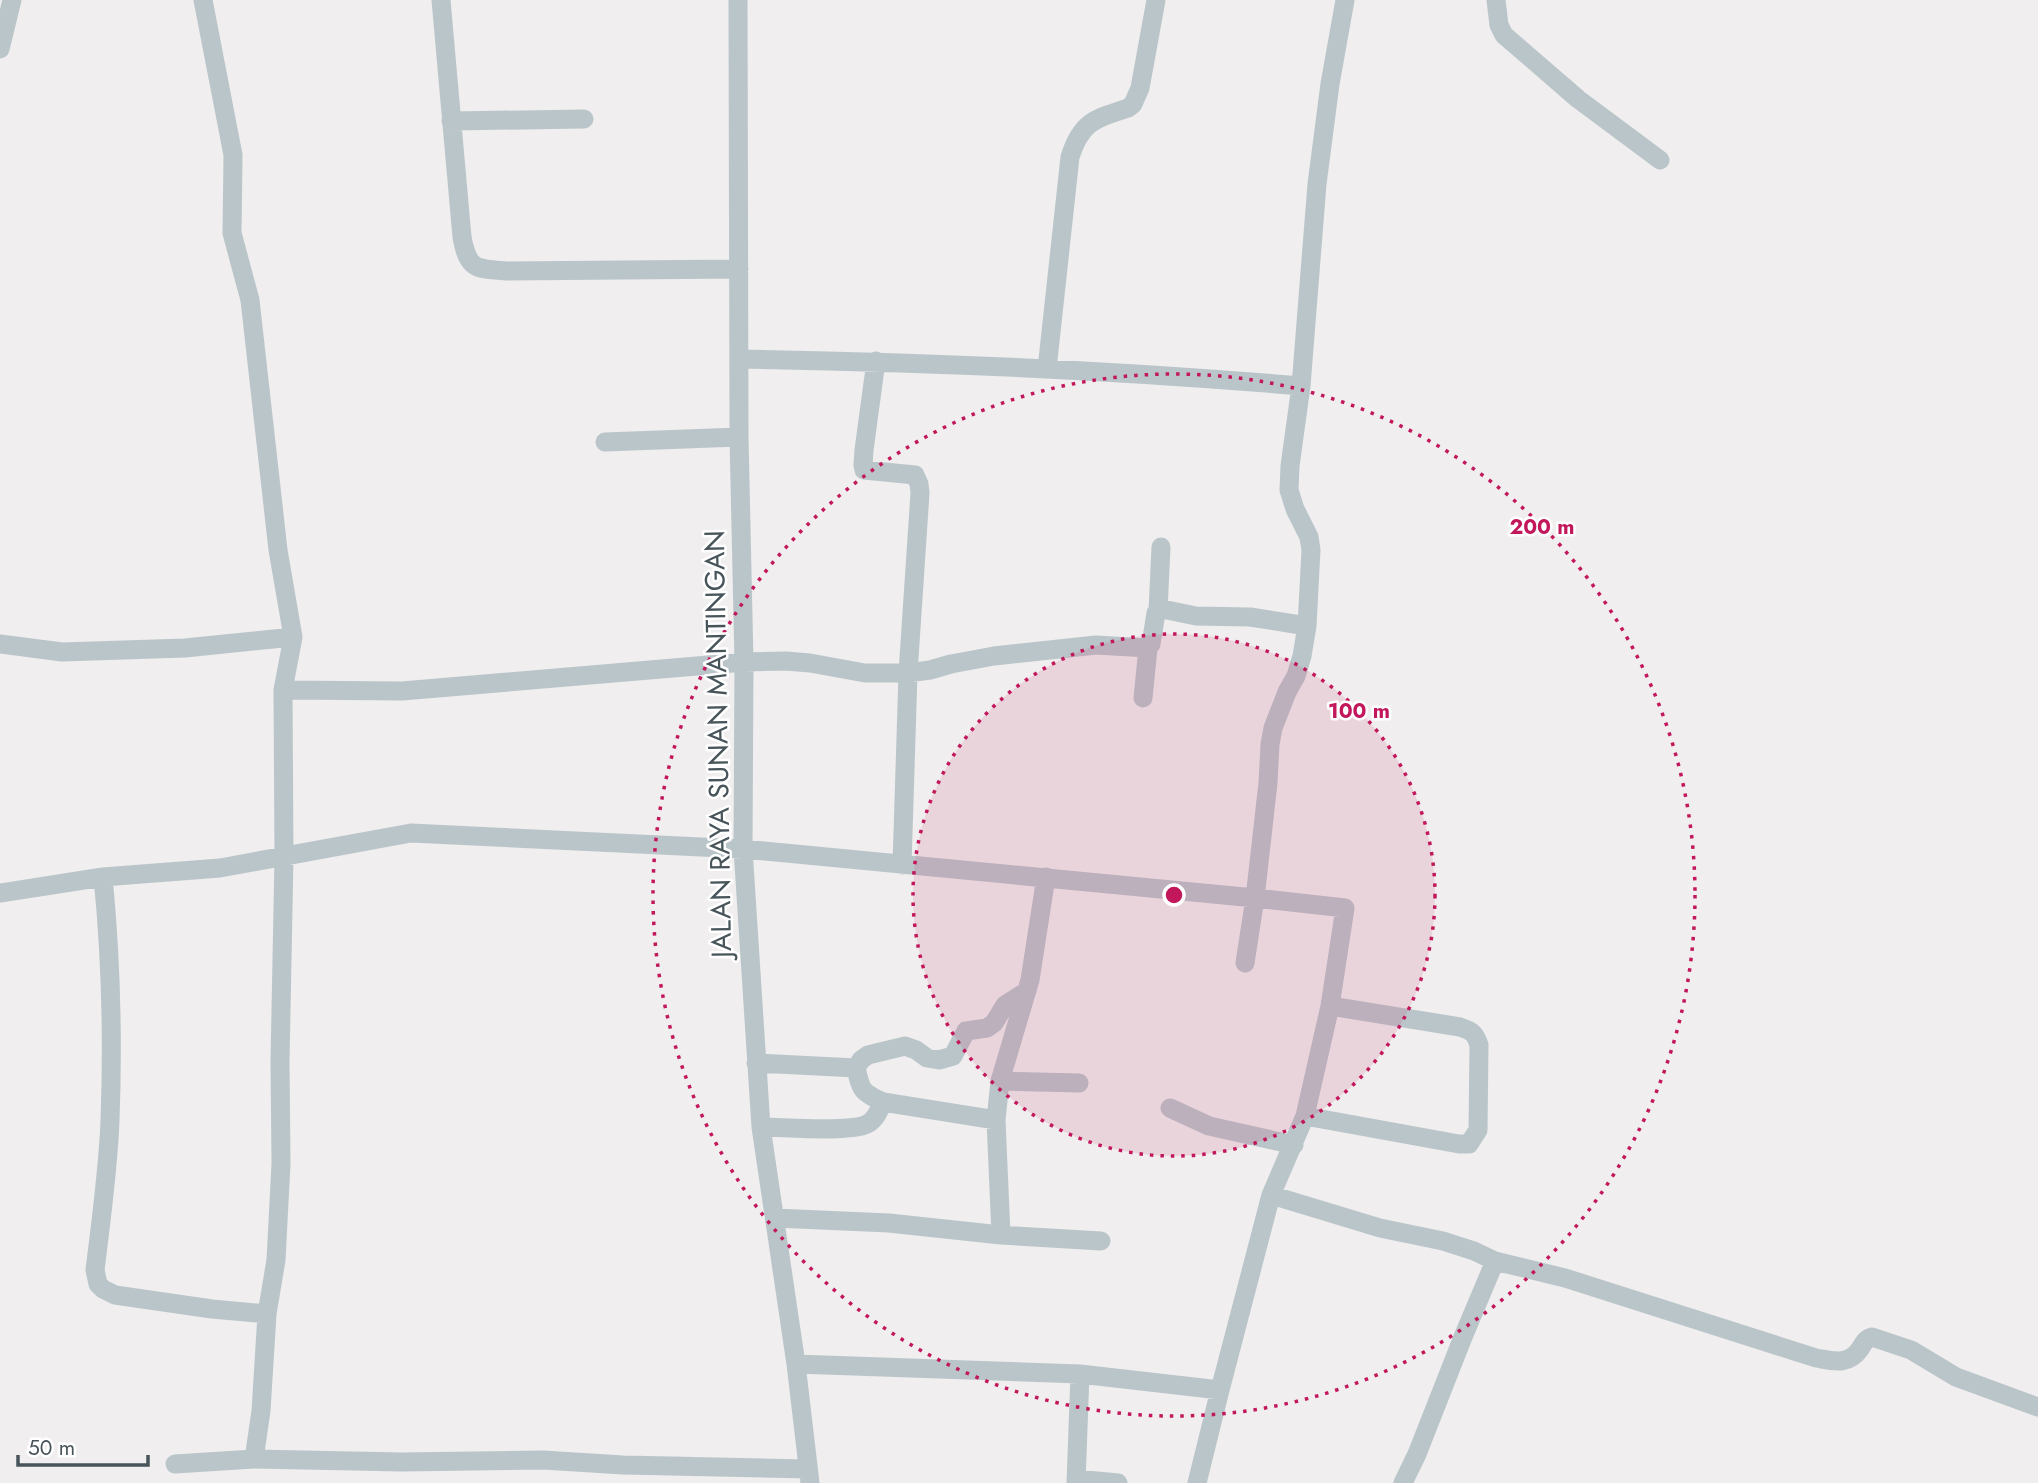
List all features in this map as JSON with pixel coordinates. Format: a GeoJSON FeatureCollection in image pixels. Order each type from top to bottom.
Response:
{"type":"FeatureCollection","features":[{"type":"Feature","properties":{"kind":"street"},"geometry":{"type":"LineString","coordinates":[[0,50],[12,0]]}},
{"type":"Feature","properties":{"kind":"street"},"geometry":{"type":"LineString","coordinates":[[203,0],[233,155],[232,233],[250,300],[278,550],[293,637],[283,690],[285,857],[280,1062],[281,1164],[276,1260],[267,1314],[261,1411],[254,1460]]}},
{"type":"Feature","properties":{"kind":"street"},"geometry":{"type":"LineString","coordinates":[[441,0],[462,237],[469,261],[480,268],[508,271],[738,269]]}},
{"type":"Feature","properties":{"kind":"street","name":"JALAN RAYA SUNAN MANTINGAN"},"geometry":{"type":"LineString","coordinates":[[738,0],[738,269],[744,662],[743,849],[761,1127],[796,1364],[809,1476]]}},
{"type":"Feature","properties":{"kind":"street"},"geometry":{"type":"LineString","coordinates":[[1047,369],[1070,157],[1079,132],[1088,124],[1133,104],[1140,88],[1156,0]]}},
{"type":"Feature","properties":{"kind":"street"},"geometry":{"type":"LineString","coordinates":[[1245,963],[1255,898],[1270,744],[1273,728],[1296,676],[1307,626],[1311,550],[1309,537],[1289,490],[1290,466],[1301,386],[1317,184],[1330,84],[1345,0]]}},
{"type":"Feature","properties":{"kind":"street"},"geometry":{"type":"LineString","coordinates":[[1496,0],[1499,26],[1504,35],[1578,99],[1660,160]]}},
{"type":"Feature","properties":{"kind":"street"},"geometry":{"type":"LineString","coordinates":[[451,121],[584,119]]}},
{"type":"Feature","properties":{"kind":"street"},"geometry":{"type":"LineString","coordinates":[[740,359],[876,361],[1166,374],[1301,386]]}},
{"type":"Feature","properties":{"kind":"street"},"geometry":{"type":"LineString","coordinates":[[876,361],[864,450],[864,470],[915,475],[920,493],[908,673],[902,865]]}},
{"type":"Feature","properties":{"kind":"street"},"geometry":{"type":"LineString","coordinates":[[605,442],[740,438]]}},
{"type":"Feature","properties":{"kind":"street"},"geometry":{"type":"LineString","coordinates":[[1143,698],[1148,648],[1154,617],[1158,611],[1161,547]]}},
{"type":"Feature","properties":{"kind":"street"},"geometry":{"type":"LineString","coordinates":[[1158,611],[1167,609],[1196,616],[1250,618],[1307,626]]}},
{"type":"Feature","properties":{"kind":"street"},"geometry":{"type":"LineString","coordinates":[[0,644],[62,652],[185,648],[293,637]]}},
{"type":"Feature","properties":{"kind":"street"},"geometry":{"type":"LineString","coordinates":[[283,690],[402,691],[744,662],[786,661],[865,673],[908,673],[994,656],[1096,645],[1148,648]]}},
{"type":"Feature","properties":{"kind":"street"},"geometry":{"type":"LineString","coordinates":[[0,893],[103,877],[220,868],[411,833],[743,849],[1345,908],[1331,1006],[1306,1116],[1271,1195],[1197,1483]]}},
{"type":"Feature","properties":{"kind":"street"},"geometry":{"type":"LineString","coordinates":[[103,877],[112,1044],[110,1123],[95,1270],[97,1282],[103,1289],[119,1295],[267,1314]]}},
{"type":"Feature","properties":{"kind":"street"},"geometry":{"type":"LineString","coordinates":[[1001,1235],[996,1120],[1000,1081],[1027,992],[1046,877]]}},
{"type":"Feature","properties":{"kind":"street"},"geometry":{"type":"LineString","coordinates":[[996,1120],[883,1102],[861,1088],[856,1068],[868,1055],[905,1046],[927,1058],[939,1060],[953,1056],[967,1031],[986,1028],[995,1023],[1005,1005],[1027,992]]}},
{"type":"Feature","properties":{"kind":"street"},"geometry":{"type":"LineString","coordinates":[[1306,1116],[1459,1144],[1469,1144],[1478,1130],[1479,1045],[1472,1031],[1331,1006]]}},
{"type":"Feature","properties":{"kind":"street"},"geometry":{"type":"LineString","coordinates":[[756,1063],[856,1068]]}},
{"type":"Feature","properties":{"kind":"street"},"geometry":{"type":"LineString","coordinates":[[1000,1081],[1079,1083]]}},
{"type":"Feature","properties":{"kind":"street"},"geometry":{"type":"LineString","coordinates":[[761,1127],[848,1128],[866,1125],[876,1116],[883,1102]]}},
{"type":"Feature","properties":{"kind":"street"},"geometry":{"type":"LineString","coordinates":[[1170,1108],[1209,1126],[1294,1145]]}},
{"type":"Feature","properties":{"kind":"street"},"geometry":{"type":"LineString","coordinates":[[1271,1195],[1380,1228],[1443,1241],[1495,1261],[1565,1278],[1816,1358],[1845,1362],[1854,1357],[1865,1339],[1872,1337],[1911,1350],[1956,1377],[2038,1407]]}},
{"type":"Feature","properties":{"kind":"street"},"geometry":{"type":"LineString","coordinates":[[775,1218],[889,1223],[1001,1235],[1101,1241]]}},
{"type":"Feature","properties":{"kind":"street"},"geometry":{"type":"LineString","coordinates":[[1404,1483],[1495,1261]]}},
{"type":"Feature","properties":{"kind":"street"},"geometry":{"type":"LineString","coordinates":[[796,1364],[1080,1374],[1220,1390]]}},
{"type":"Feature","properties":{"kind":"street"},"geometry":{"type":"LineString","coordinates":[[1080,1374],[1076,1481],[1118,1483]]}},
{"type":"Feature","properties":{"kind":"street"},"geometry":{"type":"LineString","coordinates":[[175,1464],[254,1460],[543,1461],[809,1476]]}}]}
